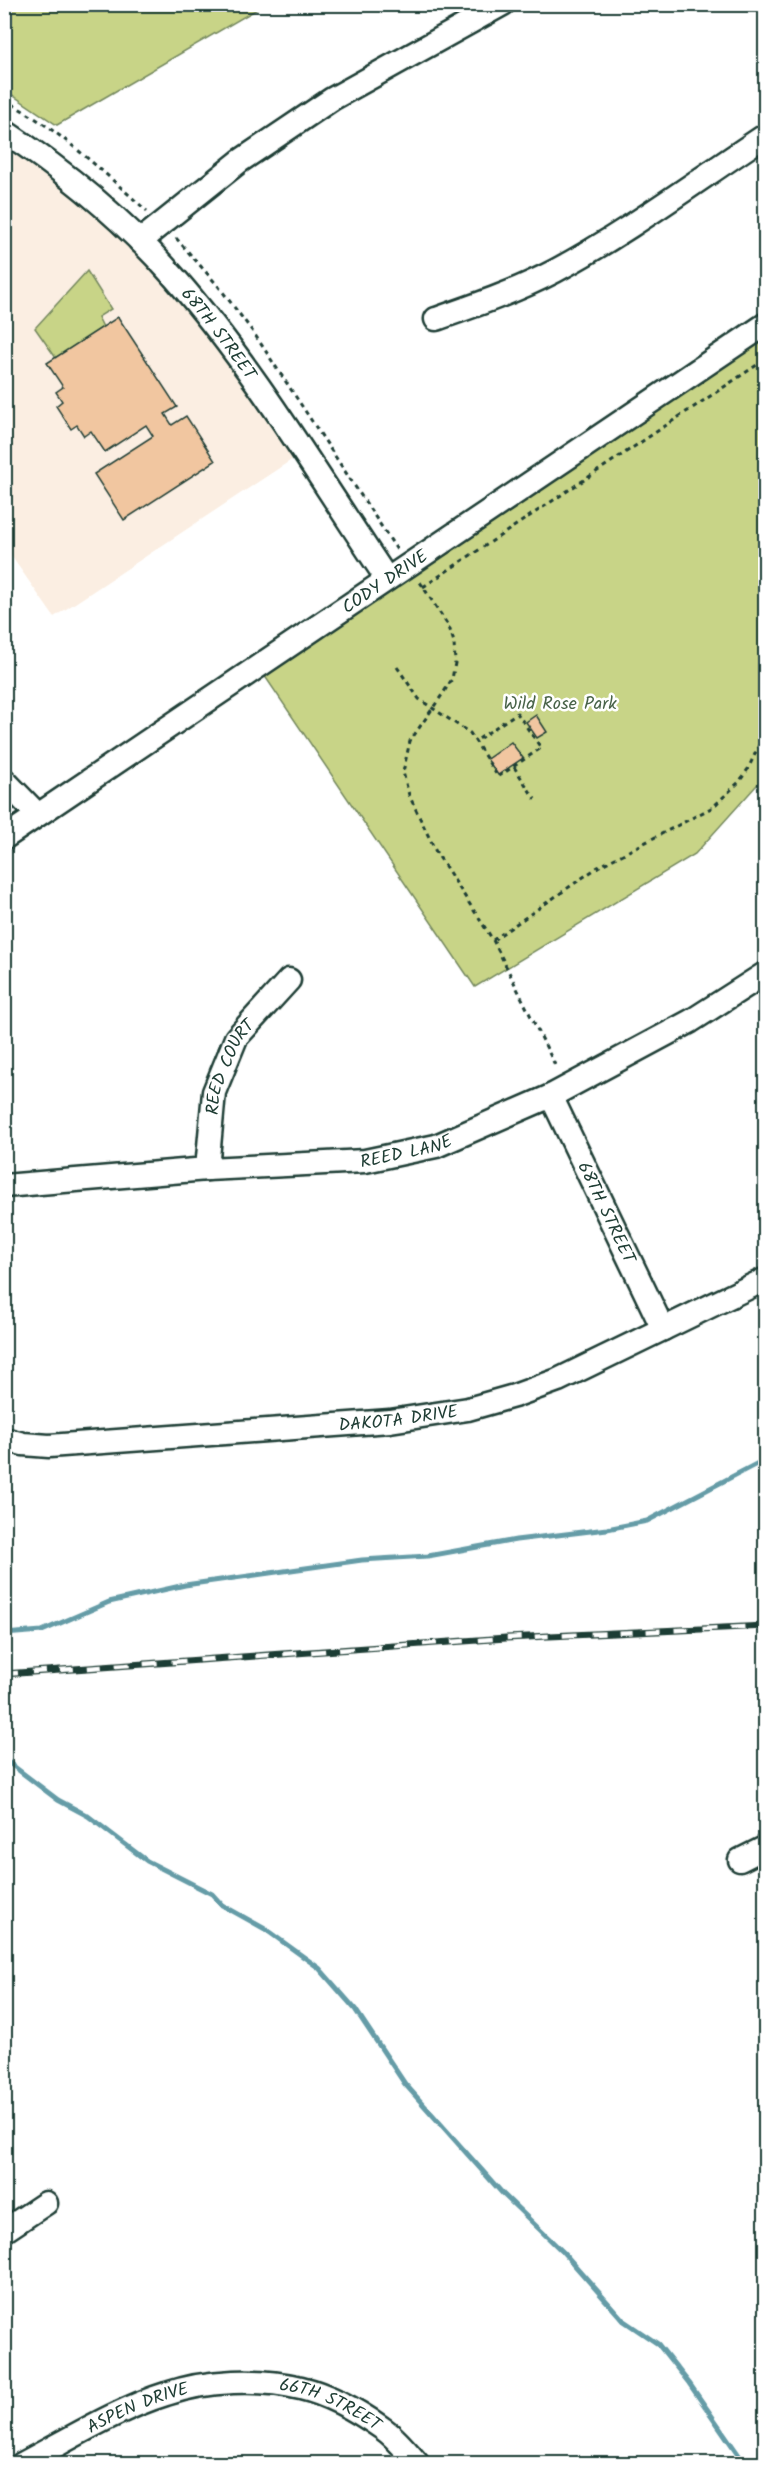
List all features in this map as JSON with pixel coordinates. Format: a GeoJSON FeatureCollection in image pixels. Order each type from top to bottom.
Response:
{"type":"FeatureCollection","features":[{"type":"Feature","properties":{"kind":"street"},"geometry":{"type":"LineString","coordinates":[[140,241],[240,161],[332,99],[503,4]]}},
{"type":"Feature","properties":{"kind":"street","name":"68TH STREET"},"geometry":{"type":"LineString","coordinates":[[4,131],[85,190],[140,241],[173,276],[216,327],[387,579]]}},
{"type":"Feature","properties":{"kind":"street"},"geometry":{"type":"LineString","coordinates":[[436,319],[499,296],[554,272],[765,135]]}},
{"type":"Feature","properties":{"kind":"street","name":"CODY DRIVE"},"geometry":{"type":"LineString","coordinates":[[4,838],[765,324]]}},
{"type":"Feature","properties":{"kind":"street"},"geometry":{"type":"LineString","coordinates":[[4,780],[37,814]]}},
{"type":"Feature","properties":{"kind":"street","name":"REED LANE"},"geometry":{"type":"LineString","coordinates":[[4,1186],[207,1169],[365,1161],[436,1146],[551,1096],[691,1021],[765,973]]}},
{"type":"Feature","properties":{"kind":"street","name":"REED COURT"},"geometry":{"type":"LineString","coordinates":[[207,1169],[214,1092],[236,1038],[290,980]]}},
{"type":"Feature","properties":{"kind":"street","name":"68TH STREET"},"geometry":{"type":"LineString","coordinates":[[551,1096],[663,1329]]}},
{"type":"Feature","properties":{"kind":"street","name":"DAKOTA DRIVE"},"geometry":{"type":"LineString","coordinates":[[4,1439],[22,1444],[49,1446],[422,1418],[468,1409],[558,1380],[765,1279]]}},
{"type":"Feature","properties":{"kind":"street"},"geometry":{"type":"LineString","coordinates":[[740,1860],[765,1847]]}},
{"type":"Feature","properties":{"kind":"street"},"geometry":{"type":"LineString","coordinates":[[4,2231],[46,2203]]}},
{"type":"Feature","properties":{"kind":"street","name":"ASPEN DRIVE"},"geometry":{"type":"LineString","coordinates":[[22,2463],[165,2394],[225,2383]]}},
{"type":"Feature","properties":{"kind":"street","name":"66TH STREET"},"geometry":{"type":"LineString","coordinates":[[225,2383],[259,2383],[301,2388],[338,2401],[384,2429],[418,2463]]}},
{"type":"Feature","properties":{"kind":"path"},"geometry":{"type":"LineString","coordinates":[[560,1073],[493,940],[448,872],[426,834],[409,795],[403,772],[405,754],[410,741],[452,679],[455,650],[449,627],[423,587],[765,359]]}},
{"type":"Feature","properties":{"kind":"path"},"geometry":{"type":"LineString","coordinates":[[397,667],[420,699],[470,733],[474,742],[498,777],[541,748],[517,713],[474,742]]}},
{"type":"Feature","properties":{"kind":"path"},"geometry":{"type":"LineString","coordinates":[[493,940],[598,867],[713,807],[739,782],[748,769],[765,730]]}},
{"type":"Feature","properties":{"kind":"path"},"geometry":{"type":"LineString","coordinates":[[514,767],[535,799]]}},
{"type":"Feature","properties":{"kind":"shaded area"},"geometry":{"type":"Polygon","coordinates":[[[26,143],[132,233],[302,453],[54,617],[5,547],[4,158],[26,143]]]}},
{"type":"Feature","properties":{"kind":"green space"},"geometry":{"type":"Polygon","coordinates":[[[4,5],[264,5],[57,125],[5,90],[4,5]]]}},
{"type":"Feature","properties":{"kind":"green space"},"geometry":{"type":"Polygon","coordinates":[[[87,271],[111,309],[98,317],[103,327],[56,358],[35,328],[87,271]]]}},
{"type":"Feature","properties":{"kind":"green space","name":"Wild Rose Park"},"geometry":{"type":"Polygon","coordinates":[[[765,324],[765,776],[695,854],[475,987],[258,666],[765,324]]]}},
{"type":"Feature","properties":{"kind":"building"},"geometry":{"type":"Polygon","coordinates":[[[118,317],[177,407],[165,414],[172,425],[186,416],[215,461],[124,520],[94,474],[153,436],[146,425],[105,452],[91,431],[84,436],[77,425],[71,429],[56,406],[62,401],[56,392],[63,387],[47,363],[118,317]]]}},
{"type":"Feature","properties":{"kind":"building"},"geometry":{"type":"Polygon","coordinates":[[[536,715],[547,732],[537,738],[526,722],[536,715]]]}},
{"type":"Feature","properties":{"kind":"building"},"geometry":{"type":"Polygon","coordinates":[[[511,742],[523,758],[498,775],[487,759],[511,742]]]}},
{"type":"Feature","properties":{"kind":"waterway"},"geometry":{"type":"LineString","coordinates":[[4,1634],[42,1631],[109,1602],[185,1585],[362,1560],[428,1556],[516,1540],[607,1529],[647,1521],[766,1459]]}},
{"type":"Feature","properties":{"kind":"waterway"},"geometry":{"type":"LineString","coordinates":[[4,1759],[58,1800],[88,1816],[147,1861],[212,1894],[222,1905],[265,1929],[319,1968],[355,2009],[405,2084],[503,2194],[563,2252],[624,2321],[658,2344],[689,2383],[745,2464]]}},
{"type":"Feature","properties":{"kind":"railway"},"geometry":{"type":"LineString","coordinates":[[4,1674],[506,1638],[766,1626]]}}]}
